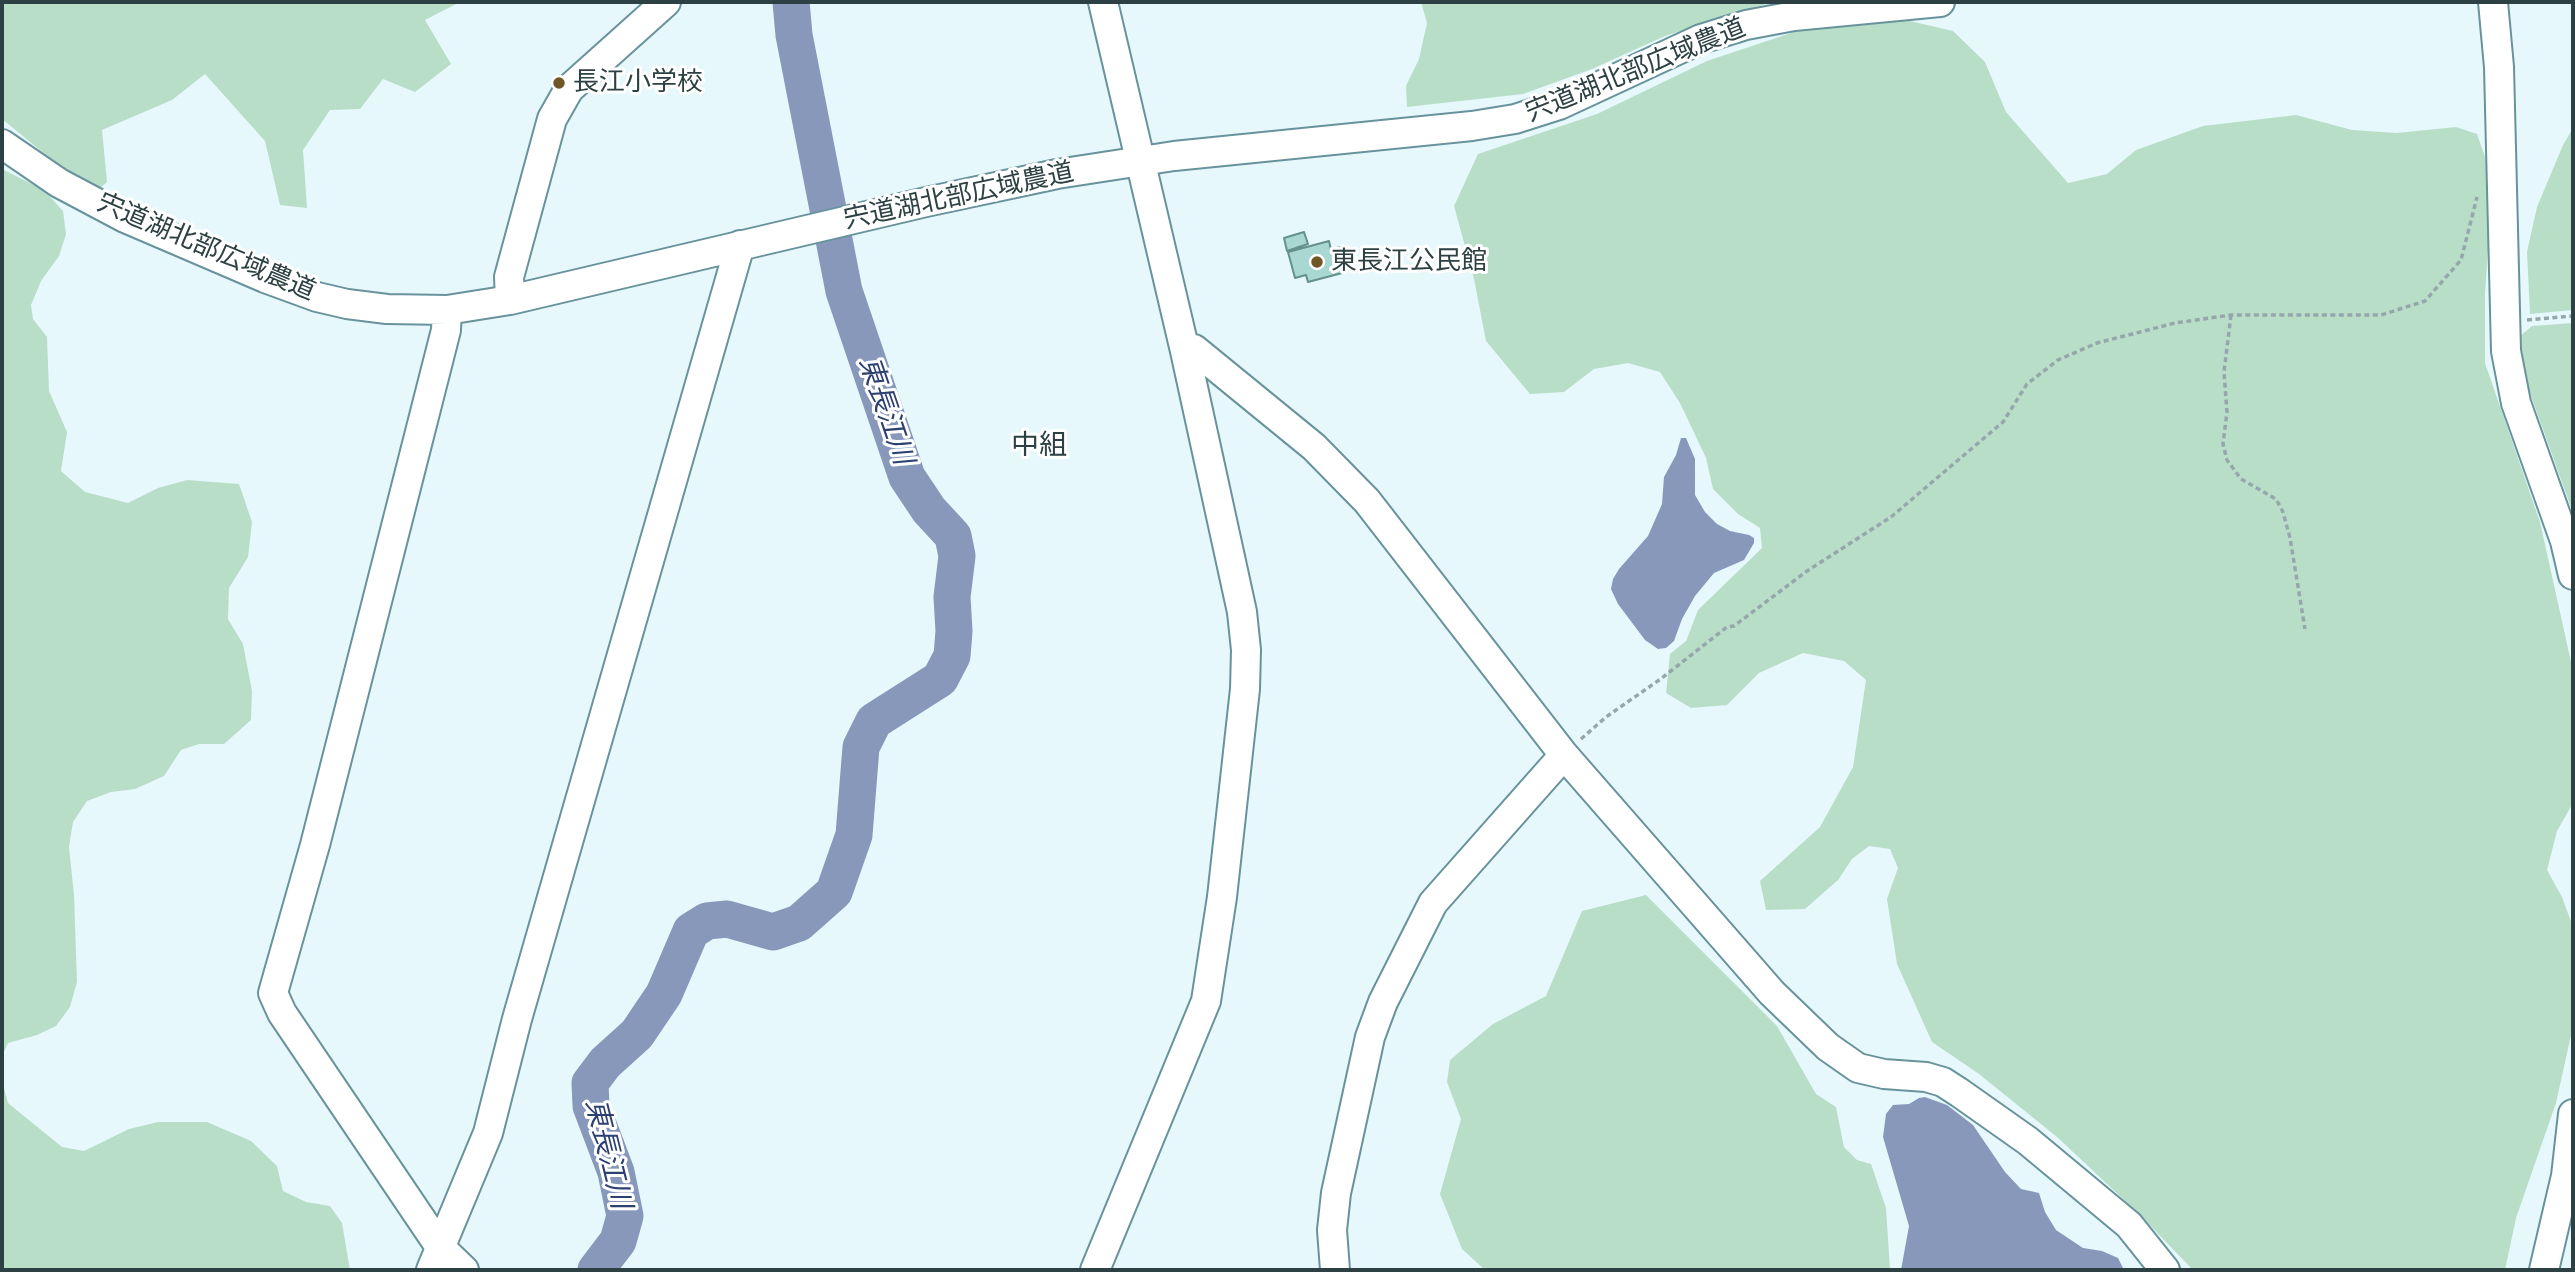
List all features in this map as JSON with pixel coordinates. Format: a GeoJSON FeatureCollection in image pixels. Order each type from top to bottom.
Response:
{"type":"FeatureCollection","features":[{"type":"Feature","properties":{"kind":"street"},"geometry":{"type":"LineString","coordinates":[[510,300],[509,277],[552,119],[569,89],[666,2]]}},
{"type":"Feature","properties":{"kind":"street"},"geometry":{"type":"LineString","coordinates":[[1095,1270],[1206,1002],[1222,897],[1245,689],[1246,650],[1242,612],[1185,351],[1103,2]]}},
{"type":"Feature","properties":{"kind":"street","name":"宍道湖北部広域農道"},"geometry":{"type":"LineString","coordinates":[[2,144],[59,183],[125,218],[265,278],[317,297],[347,304],[387,309],[447,310],[510,300],[846,220],[1057,174],[1139,161],[1515,119],[1559,105],[1701,39],[1746,25],[1794,16],[1940,2]]}},
{"type":"Feature","properties":{"kind":"street"},"geometry":{"type":"LineString","coordinates":[[2493,2],[2499,67],[2506,351],[2516,402],[2565,541],[2573,575]]}},
{"type":"Feature","properties":{"kind":"street"},"geometry":{"type":"LineString","coordinates":[[435,1259],[488,1133],[517,1019],[740,245]]}},
{"type":"Feature","properties":{"kind":"street"},"geometry":{"type":"LineString","coordinates":[[447,310],[446,330],[315,845],[273,993],[282,1013],[435,1259],[464,1270]]}},
{"type":"Feature","properties":{"kind":"street"},"geometry":{"type":"LineString","coordinates":[[1185,351],[1194,349],[1314,447],[1367,501],[1564,755],[1772,993],[1828,1047],[1858,1068],[1884,1074],[1926,1077],[1943,1082],[1960,1093],[2028,1141],[2129,1225],[2165,1270]]}},
{"type":"Feature","properties":{"kind":"street"},"geometry":{"type":"LineString","coordinates":[[1335,1270],[1332,1230],[1336,1193],[1370,1037],[1383,1002],[1433,904],[1564,755]]}},
{"type":"Feature","properties":{"kind":"street"},"geometry":{"type":"LineString","coordinates":[[2544,1270],[2566,1176],[2573,1114]]}},
{"type":"Feature","properties":{"kind":"path"},"geometry":{"type":"LineString","coordinates":[[1564,755],[1606,717],[1727,627],[1734,626],[1807,571],[1891,517],[2003,422],[2028,384],[2058,360],[2097,343],[2175,323],[2231,314],[2381,314],[2425,301],[2461,260],[2477,196]]}},
{"type":"Feature","properties":{"kind":"path"},"geometry":{"type":"LineString","coordinates":[[2231,314],[2224,372],[2227,412],[2222,444],[2227,460],[2241,479],[2276,499],[2283,512],[2305,629]]}},
{"type":"Feature","properties":{"kind":"path"},"geometry":{"type":"LineString","coordinates":[[2528,320],[2573,316]]}},
{"type":"Feature","properties":{"kind":"green space"},"geometry":{"type":"Polygon","coordinates":[[[2,2],[460,2],[425,20],[451,64],[415,92],[383,79],[360,109],[330,110],[303,150],[307,208],[280,205],[265,141],[205,74],[172,100],[102,130],[107,182],[99,189],[68,173],[2,119],[2,2]]]}},
{"type":"Feature","properties":{"kind":"green space"},"geometry":{"type":"Polygon","coordinates":[[[1421,2],[1772,2],[1665,36],[1592,69],[1523,94],[1407,107],[1406,86],[1419,59],[1427,23],[1421,2]]]}},
{"type":"Feature","properties":{"kind":"green space"},"geometry":{"type":"Polygon","coordinates":[[[1897,18],[1953,31],[1985,62],[2006,112],[2068,183],[2107,174],[2136,150],[2203,126],[2296,115],[2352,130],[2397,133],[2456,127],[2477,134],[2490,171],[2485,363],[2540,522],[2573,671],[2573,803],[2557,831],[2547,870],[2562,897],[2573,927],[2573,1026],[2556,1103],[2516,1218],[2505,1270],[2193,1270],[2139,1214],[2057,1137],[1979,1074],[1932,1042],[1897,964],[1887,899],[1898,868],[1890,849],[1869,846],[1852,859],[1838,880],[1805,909],[1766,910],[1760,881],[1820,827],[1853,767],[1866,680],[1844,661],[1803,653],[1759,673],[1727,705],[1691,708],[1666,693],[1670,654],[1686,641],[1698,610],[1762,548],[1760,528],[1738,514],[1713,489],[1706,458],[1680,403],[1660,372],[1628,363],[1594,369],[1564,392],[1530,394],[1486,341],[1474,279],[1454,206],[1478,154],[1597,114],[1707,61],[1803,29],[1897,18]]]}},
{"type":"Feature","properties":{"kind":"green space"},"geometry":{"type":"Polygon","coordinates":[[[2573,128],[2573,310],[2530,314],[2527,252],[2537,207],[2573,128]]]}},
{"type":"Feature","properties":{"kind":"green space"},"geometry":{"type":"Polygon","coordinates":[[[2,169],[44,190],[63,211],[66,234],[59,256],[41,281],[31,305],[33,319],[47,337],[49,391],[67,432],[61,471],[85,492],[128,503],[158,488],[187,480],[239,484],[252,522],[248,557],[229,588],[228,619],[243,644],[252,691],[251,720],[224,744],[199,744],[181,750],[164,776],[135,789],[111,792],[87,801],[73,822],[69,847],[74,895],[77,982],[70,1007],[56,1026],[37,1035],[8,1043],[2,1056],[2,169]]]}},
{"type":"Feature","properties":{"kind":"green space"},"geometry":{"type":"Polygon","coordinates":[[[2573,323],[2573,513],[2526,382],[2519,337],[2532,326],[2573,323]]]}},
{"type":"Feature","properties":{"kind":"green space"},"geometry":{"type":"Polygon","coordinates":[[[1646,895],[1777,1026],[1816,1094],[1836,1107],[1844,1147],[1857,1160],[1871,1164],[1886,1208],[1890,1270],[1485,1270],[1462,1249],[1440,1194],[1461,1119],[1447,1082],[1450,1060],[1493,1024],[1546,996],[1582,911],[1646,895]]]}},
{"type":"Feature","properties":{"kind":"green space"},"geometry":{"type":"Polygon","coordinates":[[[2,1080],[8,1103],[62,1147],[84,1151],[129,1129],[158,1122],[207,1122],[251,1141],[277,1166],[283,1191],[306,1202],[330,1206],[342,1223],[350,1270],[2,1270],[2,1080]]]}},
{"type":"Feature","properties":{"kind":"water"},"geometry":{"type":"Polygon","coordinates":[[[1681,438],[1686,438],[1695,459],[1695,495],[1705,512],[1717,524],[1730,531],[1754,538],[1754,543],[1744,560],[1714,573],[1695,596],[1674,641],[1666,648],[1658,649],[1645,640],[1618,604],[1611,589],[1619,569],[1648,536],[1662,504],[1664,477],[1676,455],[1681,438]]]}},
{"type":"Feature","properties":{"kind":"water"},"geometry":{"type":"Polygon","coordinates":[[[1925,1097],[1947,1105],[1973,1125],[2005,1172],[2021,1189],[2039,1193],[2045,1212],[2056,1230],[2083,1248],[2102,1251],[2118,1258],[2124,1270],[1901,1270],[1909,1226],[1883,1137],[1886,1114],[1893,1105],[1909,1104],[1925,1097]]]}},
{"type":"Feature","properties":{"kind":"building"},"geometry":{"type":"Polygon","coordinates":[[[1304,232],[1308,244],[1287,251],[1284,238],[1304,232]]]}},
{"type":"Feature","properties":{"kind":"building","name":"東長江公民館"},"geometry":{"type":"Polygon","coordinates":[[[1329,241],[1331,250],[1340,247],[1346,272],[1308,282],[1306,275],[1295,278],[1288,252],[1329,241]]]}},
{"type":"Feature","properties":{"kind":"waterway","name":"東長江川"},"geometry":{"type":"LineString","coordinates":[[596,1270],[618,1241],[625,1216],[616,1172],[591,1106],[590,1083],[605,1063],[637,1034],[664,994],[691,931],[707,921],[727,919],[773,932],[799,923],[834,892],[854,835],[861,747],[874,721],[940,679],[952,656],[952,597],[957,556],[953,536],[929,510],[907,477],[844,291],[794,35],[791,2]]}},
{"type":"Feature","properties":{"kind":"place","name":"長江小学校"},"geometry":{"type":"Point","coordinates":[559,83]}},
{"type":"Feature","properties":{"kind":"place","name":"東長江公民館"},"geometry":{"type":"Point","coordinates":[1317,262]}},
{"type":"Feature","properties":{"kind":"district","name":"中組"},"geometry":{"type":"Point","coordinates":[1039,447]}}]}
